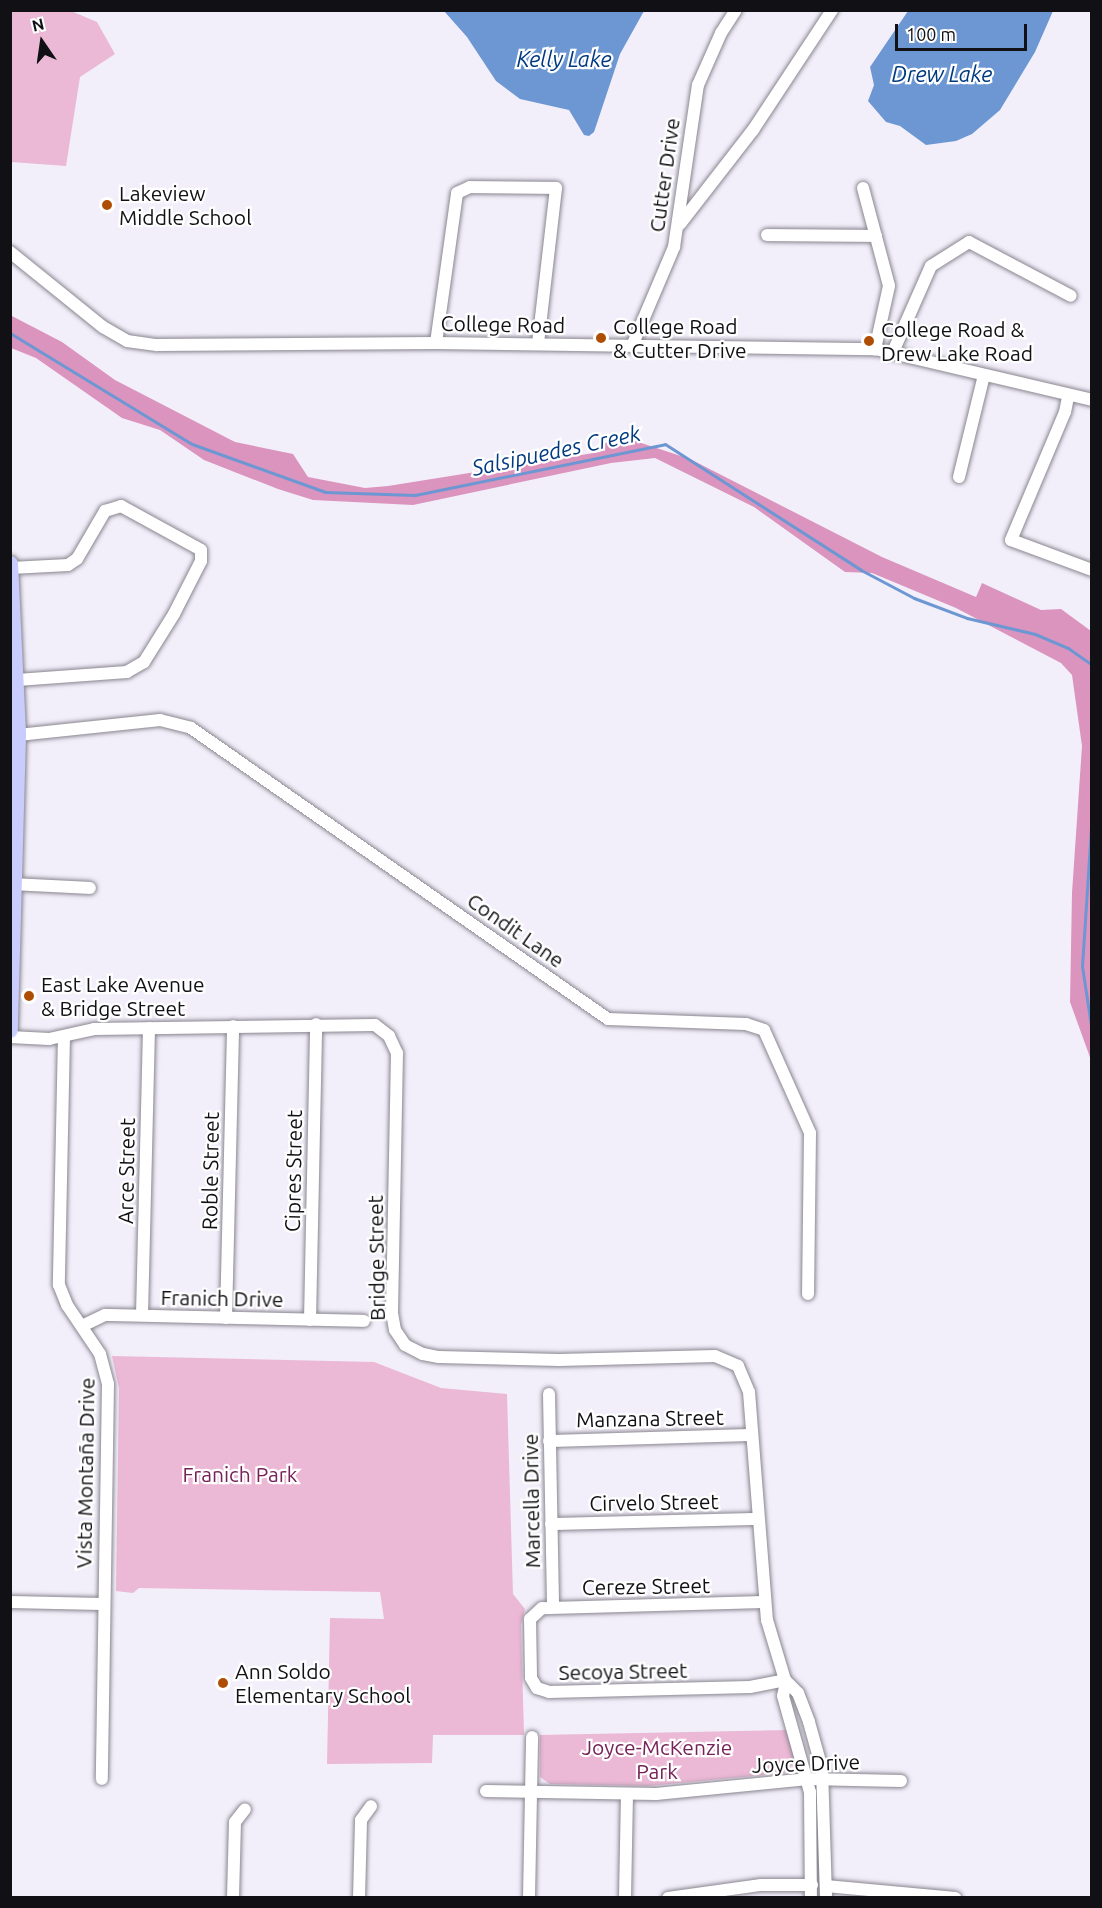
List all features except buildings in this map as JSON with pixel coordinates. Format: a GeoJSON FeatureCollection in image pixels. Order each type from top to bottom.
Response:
{"type":"FeatureCollection","features":[{"type":"Feature","properties":{"kind":"main road"},"geometry":{"type":"LineString","coordinates":[[10,563],[18,735],[10,1030]]}},
{"type":"Feature","properties":{"kind":"street","name":"Cutter Drive"},"geometry":{"type":"LineString","coordinates":[[632,346],[668,269],[679,225],[685,151],[696,91],[711,52],[736,10]]}},
{"type":"Feature","properties":{"kind":"street"},"geometry":{"type":"LineString","coordinates":[[679,225],[753,130],[832,10]]}},
{"type":"Feature","properties":{"kind":"street"},"geometry":{"type":"LineString","coordinates":[[436,342],[457,193],[470,187],[556,188],[538,344]]}},
{"type":"Feature","properties":{"kind":"street"},"geometry":{"type":"LineString","coordinates":[[863,188],[889,286],[875,349]]}},
{"type":"Feature","properties":{"kind":"street"},"geometry":{"type":"LineString","coordinates":[[766,235],[876,236]]}},
{"type":"Feature","properties":{"kind":"street"},"geometry":{"type":"LineString","coordinates":[[893,352],[931,266],[969,242],[1071,296]]}},
{"type":"Feature","properties":{"kind":"street","name":"College Road"},"geometry":{"type":"LineString","coordinates":[[10,252],[103,327],[127,341],[176,347],[436,342],[875,349],[1068,397],[1092,400]]}},
{"type":"Feature","properties":{"kind":"street"},"geometry":{"type":"LineString","coordinates":[[960,477],[984,375]]}},
{"type":"Feature","properties":{"kind":"street"},"geometry":{"type":"LineString","coordinates":[[1068,397],[1011,540],[1092,570]]}},
{"type":"Feature","properties":{"kind":"street"},"geometry":{"type":"LineString","coordinates":[[11,568],[68,565],[77,559],[105,511],[121,506],[201,550],[201,561],[190,583],[144,662],[127,672],[17,680]]}},
{"type":"Feature","properties":{"kind":"street","name":"Condit Lane"},"geometry":{"type":"LineString","coordinates":[[18,735],[160,720],[191,728],[608,1018],[746,1024],[764,1030],[810,1133],[808,1293]]}},
{"type":"Feature","properties":{"kind":"street"},"geometry":{"type":"LineString","coordinates":[[13,884],[90,888]]}},
{"type":"Feature","properties":{"kind":"street","name":"Bridge Street"},"geometry":{"type":"LineString","coordinates":[[10,1037],[64,1036],[94,1029],[316,1024],[375,1025],[389,1036],[396,1048],[392,1313],[395,1330],[405,1345],[430,1356],[482,1359],[721,1356],[735,1363],[746,1377],[763,1602],[786,1681],[783,1696],[808,1779],[812,1891]]}},
{"type":"Feature","properties":{"kind":"street","name":"Cipres Street"},"geometry":{"type":"LineString","coordinates":[[310,1320],[316,1024]]}},
{"type":"Feature","properties":{"kind":"street","name":"Roble Street"},"geometry":{"type":"LineString","coordinates":[[226,1318],[233,1026]]}},
{"type":"Feature","properties":{"kind":"street","name":"Arce Street"},"geometry":{"type":"LineString","coordinates":[[142,1316],[149,1028]]}},
{"type":"Feature","properties":{"kind":"street","name":"Vista Montaña Drive"},"geometry":{"type":"LineString","coordinates":[[64,1036],[59,1278],[63,1299],[100,1354],[108,1378],[102,1605],[102,1779]]}},
{"type":"Feature","properties":{"kind":"street","name":"Franich Drive"},"geometry":{"type":"LineString","coordinates":[[82,1326],[105,1315],[364,1321]]}},
{"type":"Feature","properties":{"kind":"street","name":"Marcella Drive"},"geometry":{"type":"LineString","coordinates":[[549,1394],[553,1607]]}},
{"type":"Feature","properties":{"kind":"street","name":"Manzana Street"},"geometry":{"type":"LineString","coordinates":[[549,1441],[752,1435]]}},
{"type":"Feature","properties":{"kind":"street","name":"Cirvelo Street"},"geometry":{"type":"LineString","coordinates":[[551,1524],[757,1519]]}},
{"type":"Feature","properties":{"kind":"street"},"geometry":{"type":"LineString","coordinates":[[10,1602],[102,1605]]}},
{"type":"Feature","properties":{"kind":"street","name":"Cereze Street"},"geometry":{"type":"LineString","coordinates":[[531,1616],[539,1609],[553,1607],[763,1602]]}},
{"type":"Feature","properties":{"kind":"street","name":"Secoya Street"},"geometry":{"type":"LineString","coordinates":[[531,1616],[531,1675],[535,1686],[544,1691],[742,1687],[786,1681]]}},
{"type":"Feature","properties":{"kind":"street","name":"Bridge Street"},"geometry":{"type":"LineString","coordinates":[[786,1681],[798,1693],[824,1779],[826,1892]]}},
{"type":"Feature","properties":{"kind":"street"},"geometry":{"type":"LineString","coordinates":[[529,1898],[532,1737]]}},
{"type":"Feature","properties":{"kind":"street","name":"Joyce Drive"},"geometry":{"type":"LineString","coordinates":[[486,1791],[627,1794],[808,1779],[901,1781]]}},
{"type":"Feature","properties":{"kind":"street"},"geometry":{"type":"LineString","coordinates":[[625,1898],[627,1794]]}},
{"type":"Feature","properties":{"kind":"street"},"geometry":{"type":"LineString","coordinates":[[359,1898],[360,1820],[371,1806]]}},
{"type":"Feature","properties":{"kind":"street"},"geometry":{"type":"LineString","coordinates":[[233,1898],[235,1822],[245,1809]]}},
{"type":"Feature","properties":{"kind":"street"},"geometry":{"type":"LineString","coordinates":[[668,1898],[761,1885],[812,1891]]}},
{"type":"Feature","properties":{"kind":"street"},"geometry":{"type":"LineString","coordinates":[[826,1892],[955,1898]]}},
{"type":"Feature","properties":{"kind":"green space"},"geometry":{"type":"Polygon","coordinates":[[[10,11],[71,11],[97,22],[115,54],[80,77],[66,166],[11,162],[10,11]]]}},
{"type":"Feature","properties":{"kind":"green space","name":"Franich Park"},"geometry":{"type":"Polygon","coordinates":[[[112,1356],[374,1362],[441,1388],[507,1394],[513,1594],[525,1609],[521,1625],[524,1735],[433,1735],[432,1763],[327,1764],[330,1618],[384,1619],[380,1592],[139,1588],[133,1593],[116,1591],[119,1388],[112,1356]]]}},
{"type":"Feature","properties":{"kind":"green space","name":"Joyce-McKenzie Park"},"geometry":{"type":"Polygon","coordinates":[[[788,1730],[796,1762],[784,1773],[649,1786],[550,1784],[540,1777],[540,1735],[788,1730]]]}},
{"type":"Feature","properties":{"kind":"shaded area"},"geometry":{"type":"Polygon","coordinates":[[[10,315],[62,342],[115,380],[235,442],[293,454],[308,477],[365,488],[388,486],[600,452],[601,444],[626,438],[690,459],[882,557],[976,597],[982,583],[1041,610],[1061,609],[1091,631],[1091,1060],[1070,1002],[1072,893],[1082,746],[1072,675],[1061,663],[956,608],[872,573],[845,572],[754,507],[655,458],[611,463],[413,505],[313,500],[278,489],[204,460],[160,430],[122,418],[36,358],[11,348],[10,315]]]}},
{"type":"Feature","properties":{"kind":"water","name":"Kelly Lake"},"geometry":{"type":"Polygon","coordinates":[[[444,11],[644,11],[620,54],[594,132],[589,136],[584,135],[569,110],[520,99],[496,81],[467,37],[444,11]]]}},
{"type":"Feature","properties":{"kind":"water","name":"Drew Lake"},"geometry":{"type":"Polygon","coordinates":[[[908,11],[1053,11],[1035,52],[1000,110],[972,134],[956,141],[926,145],[900,126],[886,122],[868,101],[874,85],[870,67],[908,11]]]}},
{"type":"Feature","properties":{"kind":"waterway","name":"Salsipuedes Creek"},"geometry":{"type":"LineString","coordinates":[[10,333],[192,444],[325,492],[415,495],[665,444],[861,570],[914,598],[967,618],[1035,634],[1068,648],[1092,665]]}},
{"type":"Feature","properties":{"kind":"waterway","name":"Salsipuedes Creek"},"geometry":{"type":"LineString","coordinates":[[1092,698],[1092,714]]}},
{"type":"Feature","properties":{"kind":"waterway","name":"Salsipuedes Creek"},"geometry":{"type":"LineString","coordinates":[[1092,812],[1082,966],[1092,1032]]}},
{"type":"Feature","properties":{"kind":"place","name":"Lakeview Middle School"},"geometry":{"type":"Point","coordinates":[107,205]}},
{"type":"Feature","properties":{"kind":"place","name":"College Road & Cutter Drive"},"geometry":{"type":"Point","coordinates":[601,338]}},
{"type":"Feature","properties":{"kind":"place","name":"College Road & Drew Lake Road"},"geometry":{"type":"Point","coordinates":[869,341]}},
{"type":"Feature","properties":{"kind":"place","name":"East Lake Avenue & Bridge Street"},"geometry":{"type":"Point","coordinates":[29,996]}},
{"type":"Feature","properties":{"kind":"place","name":"Ann Soldo Elementary School"},"geometry":{"type":"Point","coordinates":[223,1683]}}]}
